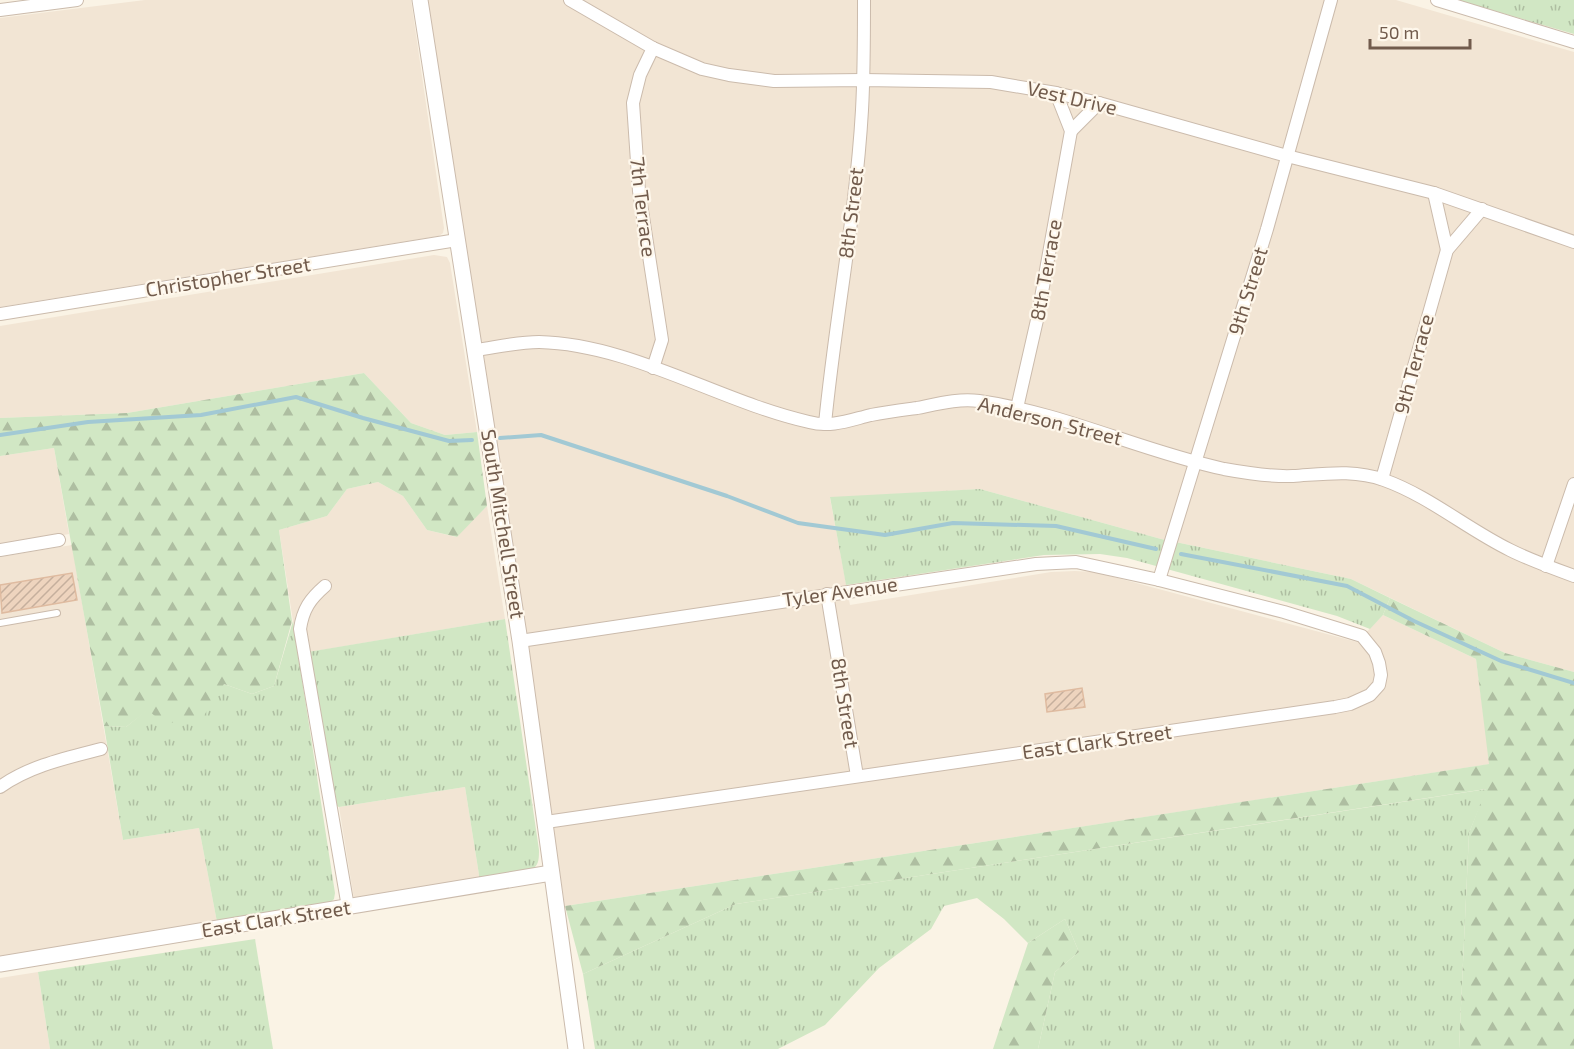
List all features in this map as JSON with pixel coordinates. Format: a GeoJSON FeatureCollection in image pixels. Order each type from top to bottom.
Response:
{"type":"FeatureCollection","features":[{"type":"Feature","properties":{"kind":"street"},"geometry":{"type":"LineString","coordinates":[[0,10],[77,0]]}},
{"type":"Feature","properties":{"kind":"street","name":"South Mitchell Street"},"geometry":{"type":"LineString","coordinates":[[420,0],[520,641],[576,1049]]}},
{"type":"Feature","properties":{"kind":"street","name":"Vest Drive"},"geometry":{"type":"LineString","coordinates":[[570,0],[653,48],[702,69],[774,81],[991,82],[1056,93],[1434,194],[1574,242]]}},
{"type":"Feature","properties":{"kind":"street","name":"8th Street"},"geometry":{"type":"LineString","coordinates":[[825,424],[856,176],[863,80],[864,0]]}},
{"type":"Feature","properties":{"kind":"street","name":"9th Street"},"geometry":{"type":"LineString","coordinates":[[1160,580],[1267,229],[1331,0]]}},
{"type":"Feature","properties":{"kind":"street"},"geometry":{"type":"LineString","coordinates":[[1437,0],[1574,42]]}},
{"type":"Feature","properties":{"kind":"street","name":"7th Terrace"},"geometry":{"type":"LineString","coordinates":[[653,48],[640,75],[633,103],[639,191],[662,340],[653,368]]}},
{"type":"Feature","properties":{"kind":"street"},"geometry":{"type":"LineString","coordinates":[[1056,93],[1071,131],[1099,103]]}},
{"type":"Feature","properties":{"kind":"street","name":"8th Terrace"},"geometry":{"type":"LineString","coordinates":[[1017,408],[1037,320],[1071,131]]}},
{"type":"Feature","properties":{"kind":"street","name":"9th Terrace"},"geometry":{"type":"LineString","coordinates":[[1434,194],[1447,250]]}},
{"type":"Feature","properties":{"kind":"street","name":"9th Terrace"},"geometry":{"type":"LineString","coordinates":[[1382,479],[1447,250],[1482,209]]}},
{"type":"Feature","properties":{"kind":"street","name":"Christopher Street"},"geometry":{"type":"LineString","coordinates":[[0,314],[457,240]]}},
{"type":"Feature","properties":{"kind":"street","name":"Anderson Street"},"geometry":{"type":"LineString","coordinates":[[476,350],[522,343],[565,345],[602,351],[810,423],[846,423],[870,416],[957,401],[977,400],[1099,430],[1196,462],[1227,469],[1278,476],[1332,472],[1369,476],[1408,489],[1509,549],[1574,576]]}},
{"type":"Feature","properties":{"kind":"street"},"geometry":{"type":"LineString","coordinates":[[1546,566],[1574,484]]}},
{"type":"Feature","properties":{"kind":"street"},"geometry":{"type":"LineString","coordinates":[[0,550],[58,540]]}},
{"type":"Feature","properties":{"kind":"street","name":"Tyler Avenue"},"geometry":{"type":"LineString","coordinates":[[520,641],[1036,564],[1076,562],[1160,580]]}},
{"type":"Feature","properties":{"kind":"street","name":"East Clark Street"},"geometry":{"type":"LineString","coordinates":[[546,822],[1335,707],[1350,704],[1370,695],[1379,685],[1381,675],[1379,663],[1375,652],[1362,636],[1284,612],[1160,580]]}},
{"type":"Feature","properties":{"kind":"street"},"geometry":{"type":"LineString","coordinates":[[326,586],[311,598],[302,614],[300,629],[348,907]]}},
{"type":"Feature","properties":{"kind":"street","name":"8th Street"},"geometry":{"type":"LineString","coordinates":[[827,594],[857,776]]}},
{"type":"Feature","properties":{"kind":"street"},"geometry":{"type":"LineString","coordinates":[[0,787],[12,778],[36,768],[101,749]]}},
{"type":"Feature","properties":{"kind":"street","name":"East Clark Street"},"geometry":{"type":"LineString","coordinates":[[0,964],[551,873]]}},
{"type":"Feature","properties":{"kind":"lane"},"geometry":{"type":"LineString","coordinates":[[0,623],[57,613]]}},
{"type":"Feature","properties":{"kind":"shaded area"},"geometry":{"type":"Polygon","coordinates":[[[145,0],[411,0],[443,233],[439,236],[0,307],[0,18],[145,0]]]}},
{"type":"Feature","properties":{"kind":"shaded area"},"geometry":{"type":"Polygon","coordinates":[[[427,0],[1396,0],[1574,52],[1574,672],[1505,653],[1351,579],[1161,539],[980,489],[830,498],[850,605],[1051,572],[1075,571],[1095,572],[1357,642],[1383,615],[1476,659],[1490,764],[565,906],[427,0]]]}},
{"type":"Feature","properties":{"kind":"shaded area"},"geometry":{"type":"Polygon","coordinates":[[[434,255],[447,257],[450,263],[477,432],[445,435],[411,423],[364,373],[127,413],[0,418],[0,326],[434,255]]]}},
{"type":"Feature","properties":{"kind":"shaded area"},"geometry":{"type":"Polygon","coordinates":[[[54,448],[69,534],[0,546],[0,456],[54,448]]]}},
{"type":"Feature","properties":{"kind":"shaded area"},"geometry":{"type":"Polygon","coordinates":[[[378,482],[403,496],[427,530],[456,537],[487,506],[505,619],[298,654],[279,530],[327,516],[347,489],[378,482]]]}},
{"type":"Feature","properties":{"kind":"shaded area"},"geometry":{"type":"Polygon","coordinates":[[[72,545],[123,840],[199,828],[217,922],[0,957],[0,557],[72,545]]]}},
{"type":"Feature","properties":{"kind":"shaded area"},"geometry":{"type":"Polygon","coordinates":[[[465,787],[480,881],[354,899],[339,807],[465,787]]]}},
{"type":"Feature","properties":{"kind":"shaded area"},"geometry":{"type":"Polygon","coordinates":[[[38,972],[50,1049],[0,1049],[0,978],[38,972]]]}},
{"type":"Feature","properties":{"kind":"green space"},"geometry":{"type":"Polygon","coordinates":[[[1457,0],[1574,0],[1574,34],[1457,0]]]}},
{"type":"Feature","properties":{"kind":"green space"},"geometry":{"type":"Polygon","coordinates":[[[364,373],[411,423],[445,435],[477,432],[487,506],[457,537],[427,530],[403,496],[378,482],[347,489],[327,516],[279,530],[292,621],[274,686],[252,694],[224,684],[203,717],[164,724],[148,710],[126,727],[104,726],[54,448],[0,456],[0,418],[127,413],[364,373]]]}},
{"type":"Feature","properties":{"kind":"green space"},"geometry":{"type":"Polygon","coordinates":[[[980,489],[1161,539],[1351,579],[1390,598],[1383,615],[1370,629],[1337,616],[1127,558],[1100,554],[1044,555],[846,585],[830,497],[980,489]]]}},
{"type":"Feature","properties":{"kind":"green space"},"geometry":{"type":"Polygon","coordinates":[[[1390,598],[1505,653],[1574,672],[1574,1049],[1459,1049],[1469,833],[1486,789],[736,904],[583,974],[565,906],[1489,764],[1476,659],[1383,615],[1390,598]]]}},
{"type":"Feature","properties":{"kind":"green space"},"geometry":{"type":"Polygon","coordinates":[[[505,619],[539,858],[536,866],[530,871],[480,881],[465,787],[339,807],[333,804],[308,652],[505,619]]]}},
{"type":"Feature","properties":{"kind":"green space"},"geometry":{"type":"Polygon","coordinates":[[[293,621],[335,893],[334,899],[330,903],[217,922],[199,828],[123,840],[104,726],[126,727],[148,709],[224,684],[252,694],[274,686],[293,621]]]}},
{"type":"Feature","properties":{"kind":"green space"},"geometry":{"type":"Polygon","coordinates":[[[1487,789],[1469,833],[1459,1049],[1038,1049],[1055,972],[1079,952],[1065,919],[1028,943],[1004,919],[977,898],[944,906],[931,929],[879,968],[825,1025],[778,1049],[595,1049],[583,974],[736,904],[1487,789]]]}},
{"type":"Feature","properties":{"kind":"green space"},"geometry":{"type":"Polygon","coordinates":[[[1065,919],[1079,952],[1055,972],[1038,1049],[993,1049],[1028,943],[1065,919]]]}},
{"type":"Feature","properties":{"kind":"green space"},"geometry":{"type":"Polygon","coordinates":[[[255,939],[273,1049],[50,1049],[38,972],[255,939]]]}},
{"type":"Feature","properties":{"kind":"building"},"geometry":{"type":"Polygon","coordinates":[[[72,573],[77,600],[2,613],[0,585],[72,573]]]}},
{"type":"Feature","properties":{"kind":"building"},"geometry":{"type":"Polygon","coordinates":[[[1082,688],[1085,707],[1047,712],[1045,694],[1082,688]]]}},
{"type":"Feature","properties":{"kind":"waterway"},"geometry":{"type":"LineString","coordinates":[[0,435],[88,422],[201,415],[296,397],[449,441],[472,440]]}},
{"type":"Feature","properties":{"kind":"waterway"},"geometry":{"type":"LineString","coordinates":[[500,438],[541,435],[727,496],[798,523],[885,535],[953,523],[1056,526],[1156,549]]}},
{"type":"Feature","properties":{"kind":"waterway"},"geometry":{"type":"LineString","coordinates":[[1181,554],[1347,586],[1414,621],[1501,661],[1574,683]]}}]}
